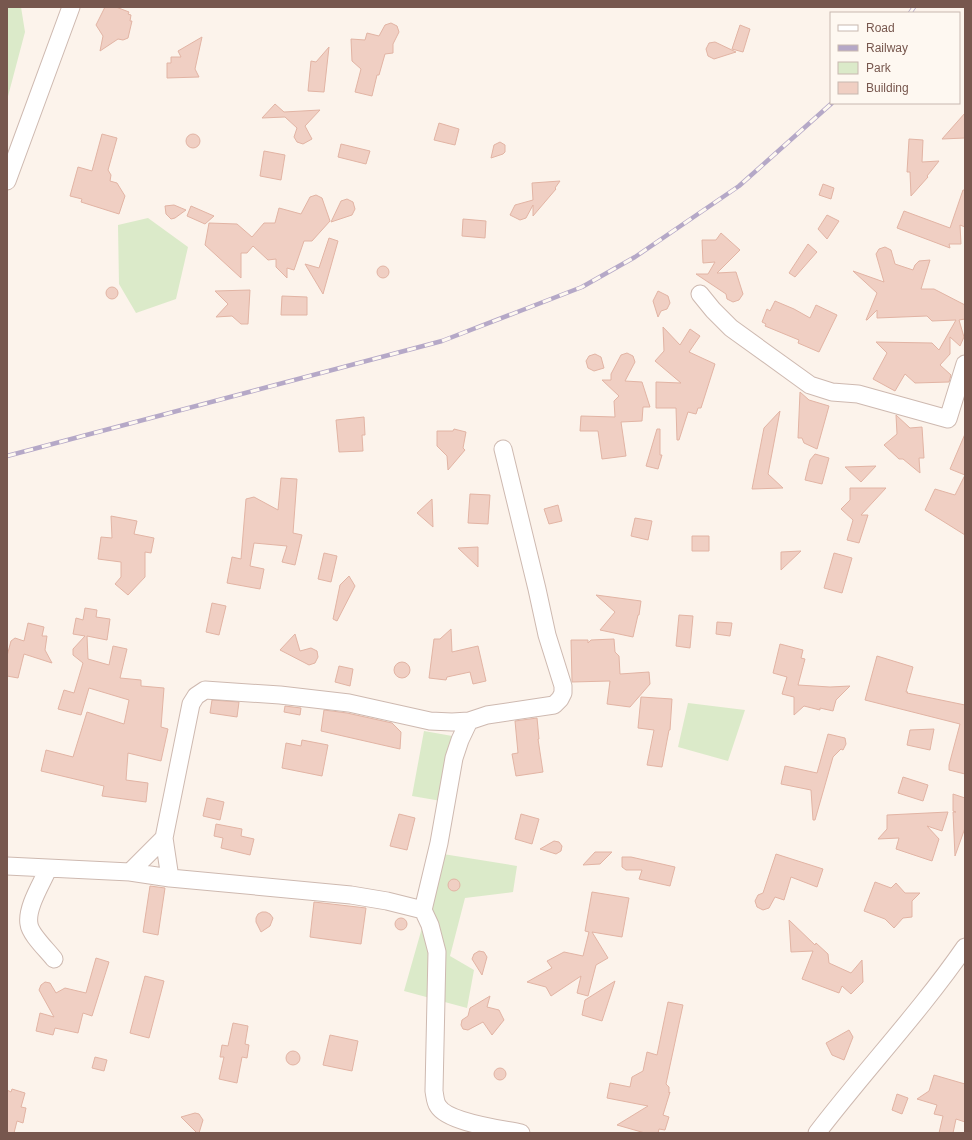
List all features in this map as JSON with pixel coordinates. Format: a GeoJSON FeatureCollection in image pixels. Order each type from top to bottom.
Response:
{"type":"FeatureCollection","features":[{"type":"Feature","properties":{"kind":"street"},"geometry":{"type":"LineString","coordinates":[[7,181],[71,7]]}},
{"type":"Feature","properties":{"kind":"street"},"geometry":{"type":"LineString","coordinates":[[700,294],[731,328],[810,385],[832,392],[858,394],[948,419],[965,364]]}},
{"type":"Feature","properties":{"kind":"street"},"geometry":{"type":"LineString","coordinates":[[170,878],[164,838],[191,704],[196,696],[205,690],[280,695],[349,702],[430,721],[469,721],[487,715],[554,705],[560,699],[563,693],[561,678],[546,635],[537,589],[503,449]]}},
{"type":"Feature","properties":{"kind":"street"},"geometry":{"type":"LineString","coordinates":[[469,721],[460,740],[454,758],[439,843],[423,910],[430,925],[437,952],[434,1091],[438,1106],[447,1114],[463,1120],[521,1133]]}},
{"type":"Feature","properties":{"kind":"street"},"geometry":{"type":"LineString","coordinates":[[130,872],[164,838]]}},
{"type":"Feature","properties":{"kind":"street"},"geometry":{"type":"LineString","coordinates":[[7,866],[130,872],[170,878],[351,895],[387,901],[423,910]]}},
{"type":"Feature","properties":{"kind":"street"},"geometry":{"type":"LineString","coordinates":[[48,869],[34,899],[29,914],[29,924],[32,932],[54,959]]}},
{"type":"Feature","properties":{"kind":"street"},"geometry":{"type":"LineString","coordinates":[[817,1133],[931,993],[965,948]]}},
{"type":"Feature","properties":{"kind":"green space"},"geometry":{"type":"Polygon","coordinates":[[[7,7],[21,7],[25,32],[7,100],[7,7]]]}},
{"type":"Feature","properties":{"kind":"green space"},"geometry":{"type":"Polygon","coordinates":[[[148,218],[188,247],[176,299],[136,313],[119,284],[118,225],[148,218]]]}},
{"type":"Feature","properties":{"kind":"green space"},"geometry":{"type":"Polygon","coordinates":[[[688,703],[745,710],[728,761],[678,747],[688,703]]]}},
{"type":"Feature","properties":{"kind":"green space"},"geometry":{"type":"Polygon","coordinates":[[[424,731],[458,737],[447,802],[412,796],[424,731]]]}},
{"type":"Feature","properties":{"kind":"green space"},"geometry":{"type":"Polygon","coordinates":[[[443,854],[517,866],[513,892],[465,898],[450,956],[474,970],[467,1008],[404,991],[443,854]]]}},
{"type":"Feature","properties":{"kind":"building"},"geometry":{"type":"Polygon","coordinates":[[[105,7],[116,7],[129,12],[128,14],[131,15],[130,21],[132,21],[128,38],[123,40],[118,39],[100,51],[103,36],[96,25],[105,7]]]}},
{"type":"Feature","properties":{"kind":"building"},"geometry":{"type":"Polygon","coordinates":[[[391,23],[397,26],[399,32],[393,44],[393,53],[385,54],[379,75],[377,75],[372,96],[355,92],[361,69],[352,61],[351,39],[365,40],[367,33],[379,36],[385,25],[391,23]]]}},
{"type":"Feature","properties":{"kind":"building"},"geometry":{"type":"Polygon","coordinates":[[[740,25],[750,29],[743,52],[732,49],[740,25]]]}},
{"type":"Feature","properties":{"kind":"building"},"geometry":{"type":"Polygon","coordinates":[[[202,37],[195,69],[199,77],[167,78],[167,63],[171,63],[171,57],[181,57],[178,51],[202,37]]]}},
{"type":"Feature","properties":{"kind":"building"},"geometry":{"type":"Polygon","coordinates":[[[715,42],[736,52],[714,59],[708,56],[706,49],[709,43],[715,42]]]}},
{"type":"Feature","properties":{"kind":"building"},"geometry":{"type":"Polygon","coordinates":[[[329,47],[324,92],[308,91],[311,61],[316,62],[329,47]]]}},
{"type":"Feature","properties":{"kind":"building"},"geometry":{"type":"Polygon","coordinates":[[[275,104],[284,112],[320,110],[305,126],[312,139],[303,144],[297,142],[294,137],[297,128],[285,117],[262,118],[275,104]]]}},
{"type":"Feature","properties":{"kind":"building"},"geometry":{"type":"Polygon","coordinates":[[[965,113],[965,138],[942,139],[965,113]]]}},
{"type":"Feature","properties":{"kind":"building"},"geometry":{"type":"Polygon","coordinates":[[[439,123],[459,129],[455,145],[434,140],[439,123]]]}},
{"type":"Feature","properties":{"kind":"building"},"geometry":{"type":"Polygon","coordinates":[[[102,134],[117,138],[108,170],[111,175],[110,181],[117,183],[125,196],[119,214],[81,202],[82,199],[70,196],[78,167],[92,171],[102,134]]]}},
{"type":"Feature","properties":{"kind":"building"},"geometry":{"type":"Polygon","coordinates":[[[190,134],[196,134],[200,138],[200,144],[196,148],[190,148],[186,144],[186,138],[190,134]]]}},
{"type":"Feature","properties":{"kind":"building"},"geometry":{"type":"Polygon","coordinates":[[[909,139],[923,140],[922,162],[939,161],[927,176],[928,177],[911,196],[910,172],[907,172],[909,139]]]}},
{"type":"Feature","properties":{"kind":"building"},"geometry":{"type":"Polygon","coordinates":[[[500,142],[505,145],[505,152],[491,158],[494,145],[500,142]]]}},
{"type":"Feature","properties":{"kind":"building"},"geometry":{"type":"Polygon","coordinates":[[[341,144],[370,151],[366,164],[338,157],[341,144]]]}},
{"type":"Feature","properties":{"kind":"building"},"geometry":{"type":"Polygon","coordinates":[[[264,151],[285,155],[281,180],[260,176],[264,151]]]}},
{"type":"Feature","properties":{"kind":"building"},"geometry":{"type":"Polygon","coordinates":[[[560,181],[555,188],[556,189],[533,216],[533,205],[526,218],[520,220],[510,215],[515,205],[533,200],[532,183],[560,181]]]}},
{"type":"Feature","properties":{"kind":"building"},"geometry":{"type":"Polygon","coordinates":[[[823,184],[834,188],[831,199],[819,195],[823,184]]]}},
{"type":"Feature","properties":{"kind":"building"},"geometry":{"type":"Polygon","coordinates":[[[963,190],[965,190],[965,227],[960,225],[961,244],[949,244],[950,248],[897,228],[904,211],[950,228],[963,190]]]}},
{"type":"Feature","properties":{"kind":"building"},"geometry":{"type":"Polygon","coordinates":[[[316,195],[322,198],[330,221],[312,241],[304,241],[294,270],[287,268],[287,278],[276,267],[276,259],[268,260],[253,246],[247,253],[241,253],[241,278],[205,245],[209,223],[237,224],[252,237],[264,223],[275,223],[279,208],[301,214],[310,197],[316,195]]]}},
{"type":"Feature","properties":{"kind":"building"},"geometry":{"type":"Polygon","coordinates":[[[347,199],[353,202],[355,209],[352,215],[331,222],[341,201],[347,199]]]}},
{"type":"Feature","properties":{"kind":"building"},"geometry":{"type":"Polygon","coordinates":[[[174,205],[186,210],[175,218],[171,219],[166,214],[165,206],[174,205]]]}},
{"type":"Feature","properties":{"kind":"building"},"geometry":{"type":"Polygon","coordinates":[[[191,206],[214,216],[205,224],[187,216],[191,206]]]}},
{"type":"Feature","properties":{"kind":"building"},"geometry":{"type":"Polygon","coordinates":[[[827,215],[839,221],[827,239],[818,229],[827,215]]]}},
{"type":"Feature","properties":{"kind":"building"},"geometry":{"type":"Polygon","coordinates":[[[463,219],[486,221],[485,238],[462,236],[463,219]]]}},
{"type":"Feature","properties":{"kind":"building"},"geometry":{"type":"Polygon","coordinates":[[[721,233],[740,250],[717,273],[736,272],[743,294],[739,300],[733,302],[727,299],[726,294],[696,274],[708,274],[715,262],[703,263],[702,240],[716,240],[721,233]]]}},
{"type":"Feature","properties":{"kind":"building"},"geometry":{"type":"Polygon","coordinates":[[[329,238],[338,241],[323,294],[305,264],[319,268],[329,238]]]}},
{"type":"Feature","properties":{"kind":"building"},"geometry":{"type":"Polygon","coordinates":[[[808,244],[817,252],[795,277],[789,273],[808,244]]]}},
{"type":"Feature","properties":{"kind":"building"},"geometry":{"type":"Polygon","coordinates":[[[885,247],[891,250],[895,264],[913,270],[919,261],[930,260],[921,289],[934,289],[965,305],[965,319],[959,320],[964,337],[960,346],[950,337],[950,354],[940,365],[951,375],[949,382],[915,383],[905,374],[895,391],[873,379],[887,353],[876,342],[932,343],[939,350],[956,320],[932,321],[927,316],[877,318],[877,310],[866,320],[877,293],[853,271],[884,282],[876,254],[879,249],[885,247]]]}},
{"type":"Feature","properties":{"kind":"building"},"geometry":{"type":"Polygon","coordinates":[[[381,266],[385,266],[389,272],[385,278],[381,278],[377,274],[377,270],[381,266]]]}},
{"type":"Feature","properties":{"kind":"building"},"geometry":{"type":"Polygon","coordinates":[[[114,287],[117,288],[117,298],[110,299],[107,298],[106,291],[107,288],[114,287]]]}},
{"type":"Feature","properties":{"kind":"building"},"geometry":{"type":"Polygon","coordinates":[[[250,290],[248,324],[241,324],[232,316],[216,317],[228,304],[215,291],[250,290]]]}},
{"type":"Feature","properties":{"kind":"building"},"geometry":{"type":"Polygon","coordinates":[[[658,291],[668,296],[670,303],[667,309],[661,311],[658,317],[653,301],[658,291]]]}},
{"type":"Feature","properties":{"kind":"building"},"geometry":{"type":"Polygon","coordinates":[[[282,296],[307,297],[307,315],[281,315],[282,296]]]}},
{"type":"Feature","properties":{"kind":"building"},"geometry":{"type":"Polygon","coordinates":[[[775,301],[810,318],[816,305],[837,315],[819,352],[798,343],[799,340],[765,326],[766,324],[762,322],[767,309],[770,311],[775,301]]]}},
{"type":"Feature","properties":{"kind":"building"},"geometry":{"type":"Polygon","coordinates":[[[663,327],[680,345],[690,329],[700,336],[689,352],[715,364],[701,408],[698,408],[696,414],[688,412],[679,440],[677,440],[676,408],[656,408],[656,382],[681,383],[655,361],[664,351],[663,327]]]}},
{"type":"Feature","properties":{"kind":"building"},"geometry":{"type":"Polygon","coordinates":[[[627,353],[633,356],[635,362],[625,381],[642,382],[650,407],[643,407],[642,421],[621,422],[626,456],[602,459],[598,431],[580,431],[581,416],[615,417],[614,401],[619,396],[602,380],[611,380],[611,374],[621,355],[627,353]]]}},
{"type":"Feature","properties":{"kind":"building"},"geometry":{"type":"Polygon","coordinates":[[[595,354],[601,357],[604,368],[594,371],[588,368],[586,361],[589,356],[595,354]]]}},
{"type":"Feature","properties":{"kind":"building"},"geometry":{"type":"Polygon","coordinates":[[[800,392],[809,400],[829,406],[817,449],[804,443],[802,438],[798,438],[800,392]]]}},
{"type":"Feature","properties":{"kind":"building"},"geometry":{"type":"Polygon","coordinates":[[[780,411],[768,474],[783,488],[752,489],[764,428],[780,411]]]}},
{"type":"Feature","properties":{"kind":"building"},"geometry":{"type":"Polygon","coordinates":[[[896,415],[910,428],[922,427],[924,458],[919,458],[920,473],[903,459],[899,459],[884,445],[897,434],[896,415]]]}},
{"type":"Feature","properties":{"kind":"building"},"geometry":{"type":"Polygon","coordinates":[[[364,417],[365,435],[362,435],[363,451],[339,452],[336,420],[364,417]]]}},
{"type":"Feature","properties":{"kind":"building"},"geometry":{"type":"Polygon","coordinates":[[[454,429],[466,432],[463,448],[465,450],[448,470],[447,456],[437,446],[437,431],[453,431],[454,429]]]}},
{"type":"Feature","properties":{"kind":"building"},"geometry":{"type":"Polygon","coordinates":[[[657,429],[660,429],[660,455],[662,455],[658,469],[646,466],[657,429]]]}},
{"type":"Feature","properties":{"kind":"building"},"geometry":{"type":"Polygon","coordinates":[[[965,434],[965,475],[950,469],[965,434]]]}},
{"type":"Feature","properties":{"kind":"building"},"geometry":{"type":"Polygon","coordinates":[[[815,454],[829,458],[822,484],[805,480],[810,460],[815,454]]]}},
{"type":"Feature","properties":{"kind":"building"},"geometry":{"type":"Polygon","coordinates":[[[876,466],[861,482],[845,467],[876,466]]]}},
{"type":"Feature","properties":{"kind":"building"},"geometry":{"type":"Polygon","coordinates":[[[965,475],[965,535],[925,510],[935,489],[955,495],[965,475]]]}},
{"type":"Feature","properties":{"kind":"building"},"geometry":{"type":"Polygon","coordinates":[[[281,478],[297,479],[293,533],[302,535],[295,565],[282,562],[287,546],[254,543],[250,566],[264,569],[260,589],[227,583],[232,557],[241,559],[246,499],[254,497],[278,510],[281,478]]]}},
{"type":"Feature","properties":{"kind":"building"},"geometry":{"type":"Polygon","coordinates":[[[850,488],[886,488],[861,515],[868,515],[859,543],[847,540],[853,520],[841,509],[850,500],[850,488]]]}},
{"type":"Feature","properties":{"kind":"building"},"geometry":{"type":"Polygon","coordinates":[[[470,494],[490,495],[488,524],[468,523],[470,494]]]}},
{"type":"Feature","properties":{"kind":"building"},"geometry":{"type":"Polygon","coordinates":[[[432,499],[433,527],[417,513],[432,499]]]}},
{"type":"Feature","properties":{"kind":"building"},"geometry":{"type":"Polygon","coordinates":[[[558,505],[562,521],[549,524],[544,509],[558,505]]]}},
{"type":"Feature","properties":{"kind":"building"},"geometry":{"type":"Polygon","coordinates":[[[111,516],[137,521],[134,534],[154,538],[151,553],[145,552],[145,577],[128,595],[115,584],[121,577],[121,562],[98,559],[101,537],[112,538],[111,516]]]}},
{"type":"Feature","properties":{"kind":"building"},"geometry":{"type":"Polygon","coordinates":[[[635,518],[652,521],[648,540],[631,536],[635,518]]]}},
{"type":"Feature","properties":{"kind":"building"},"geometry":{"type":"Polygon","coordinates":[[[692,536],[709,536],[709,551],[692,551],[692,536]]]}},
{"type":"Feature","properties":{"kind":"building"},"geometry":{"type":"Polygon","coordinates":[[[478,547],[478,567],[458,548],[478,547]]]}},
{"type":"Feature","properties":{"kind":"building"},"geometry":{"type":"Polygon","coordinates":[[[801,551],[781,570],[781,552],[801,551]]]}},
{"type":"Feature","properties":{"kind":"building"},"geometry":{"type":"Polygon","coordinates":[[[324,553],[337,556],[331,582],[318,579],[324,553]]]}},
{"type":"Feature","properties":{"kind":"building"},"geometry":{"type":"Polygon","coordinates":[[[834,553],[852,558],[842,593],[824,588],[834,553]]]}},
{"type":"Feature","properties":{"kind":"building"},"geometry":{"type":"Polygon","coordinates":[[[349,576],[355,586],[337,621],[333,619],[340,585],[349,576]]]}},
{"type":"Feature","properties":{"kind":"building"},"geometry":{"type":"Polygon","coordinates":[[[596,595],[641,601],[633,637],[600,630],[615,612],[596,595]]]}},
{"type":"Feature","properties":{"kind":"building"},"geometry":{"type":"Polygon","coordinates":[[[212,603],[226,606],[219,635],[206,632],[212,603]]]}},
{"type":"Feature","properties":{"kind":"building"},"geometry":{"type":"Polygon","coordinates":[[[85,608],[97,610],[96,617],[110,619],[107,640],[87,636],[88,659],[109,665],[113,646],[127,649],[120,678],[141,680],[141,686],[164,688],[161,727],[168,729],[161,761],[128,753],[126,780],[148,783],[146,802],[102,796],[104,786],[41,771],[46,750],[73,757],[87,712],[124,724],[129,700],[89,688],[81,715],[58,709],[64,690],[74,693],[83,663],[73,655],[73,649],[85,636],[73,634],[76,618],[83,620],[85,608]]]}},
{"type":"Feature","properties":{"kind":"building"},"geometry":{"type":"Polygon","coordinates":[[[679,615],[693,616],[690,648],[676,646],[679,615]]]}},
{"type":"Feature","properties":{"kind":"building"},"geometry":{"type":"Polygon","coordinates":[[[717,622],[732,623],[730,636],[716,634],[717,622]]]}},
{"type":"Feature","properties":{"kind":"building"},"geometry":{"type":"Polygon","coordinates":[[[28,623],[44,627],[42,636],[47,636],[45,650],[52,663],[24,654],[18,678],[7,676],[7,656],[11,641],[15,638],[24,641],[28,623]]]}},
{"type":"Feature","properties":{"kind":"building"},"geometry":{"type":"Polygon","coordinates":[[[451,629],[452,652],[478,646],[486,681],[473,684],[470,672],[447,677],[446,680],[429,678],[434,639],[440,639],[451,629]]]}},
{"type":"Feature","properties":{"kind":"building"},"geometry":{"type":"Polygon","coordinates":[[[295,634],[300,651],[311,648],[317,651],[318,657],[315,663],[309,665],[280,650],[295,634]]]}},
{"type":"Feature","properties":{"kind":"building"},"geometry":{"type":"Polygon","coordinates":[[[614,639],[615,652],[619,656],[620,674],[649,672],[650,684],[630,707],[607,704],[610,681],[572,682],[571,640],[588,640],[588,643],[591,640],[614,639]]]}},
{"type":"Feature","properties":{"kind":"building"},"geometry":{"type":"Polygon","coordinates":[[[780,644],[803,650],[801,658],[805,659],[798,685],[830,687],[850,686],[836,700],[833,711],[820,708],[820,710],[804,706],[794,715],[794,697],[782,694],[787,677],[773,673],[780,644]]]}},
{"type":"Feature","properties":{"kind":"building"},"geometry":{"type":"Polygon","coordinates":[[[877,656],[913,667],[907,693],[965,705],[965,774],[949,770],[960,724],[865,700],[877,656]]]}},
{"type":"Feature","properties":{"kind":"building"},"geometry":{"type":"Polygon","coordinates":[[[399,662],[405,662],[410,667],[408,676],[405,678],[399,678],[394,673],[394,667],[399,662]]]}},
{"type":"Feature","properties":{"kind":"building"},"geometry":{"type":"Polygon","coordinates":[[[339,666],[353,669],[350,686],[335,682],[339,666]]]}},
{"type":"Feature","properties":{"kind":"building"},"geometry":{"type":"Polygon","coordinates":[[[641,697],[672,699],[670,730],[662,767],[647,765],[654,730],[638,728],[641,697]]]}},
{"type":"Feature","properties":{"kind":"building"},"geometry":{"type":"Polygon","coordinates":[[[212,700],[239,702],[237,717],[210,713],[212,700]]]}},
{"type":"Feature","properties":{"kind":"building"},"geometry":{"type":"Polygon","coordinates":[[[285,706],[301,708],[300,715],[284,712],[285,706]]]}},
{"type":"Feature","properties":{"kind":"building"},"geometry":{"type":"Polygon","coordinates":[[[324,710],[347,713],[392,723],[401,732],[400,749],[321,731],[324,710]]]}},
{"type":"Feature","properties":{"kind":"building"},"geometry":{"type":"Polygon","coordinates":[[[537,718],[538,739],[543,772],[516,776],[512,754],[518,753],[515,721],[537,718]]]}},
{"type":"Feature","properties":{"kind":"building"},"geometry":{"type":"Polygon","coordinates":[[[934,729],[930,750],[907,745],[910,730],[934,729]]]}},
{"type":"Feature","properties":{"kind":"building"},"geometry":{"type":"Polygon","coordinates":[[[828,734],[845,738],[846,744],[843,750],[841,749],[833,757],[815,820],[813,820],[811,790],[781,784],[785,766],[817,773],[828,734]]]}},
{"type":"Feature","properties":{"kind":"building"},"geometry":{"type":"Polygon","coordinates":[[[302,740],[328,745],[322,776],[282,768],[286,743],[301,746],[302,740]]]}},
{"type":"Feature","properties":{"kind":"building"},"geometry":{"type":"Polygon","coordinates":[[[903,777],[928,785],[923,801],[898,793],[903,777]]]}},
{"type":"Feature","properties":{"kind":"building"},"geometry":{"type":"Polygon","coordinates":[[[953,794],[965,798],[965,828],[955,856],[953,812],[956,812],[953,811],[953,794]]]}},
{"type":"Feature","properties":{"kind":"building"},"geometry":{"type":"Polygon","coordinates":[[[207,798],[224,802],[220,820],[203,816],[207,798]]]}},
{"type":"Feature","properties":{"kind":"building"},"geometry":{"type":"Polygon","coordinates":[[[948,812],[942,831],[927,826],[939,839],[932,861],[896,849],[899,838],[878,839],[887,829],[887,815],[948,812]]]}},
{"type":"Feature","properties":{"kind":"building"},"geometry":{"type":"Polygon","coordinates":[[[399,814],[415,818],[407,850],[390,846],[399,814]]]}},
{"type":"Feature","properties":{"kind":"building"},"geometry":{"type":"Polygon","coordinates":[[[521,814],[539,819],[532,844],[515,839],[521,814]]]}},
{"type":"Feature","properties":{"kind":"building"},"geometry":{"type":"Polygon","coordinates":[[[216,824],[242,829],[241,836],[254,839],[250,855],[221,848],[223,838],[214,836],[216,824]]]}},
{"type":"Feature","properties":{"kind":"building"},"geometry":{"type":"Polygon","coordinates":[[[554,841],[559,842],[562,846],[561,851],[556,854],[540,849],[554,841]]]}},
{"type":"Feature","properties":{"kind":"building"},"geometry":{"type":"Polygon","coordinates":[[[595,852],[612,852],[600,864],[583,865],[595,852]]]}},
{"type":"Feature","properties":{"kind":"building"},"geometry":{"type":"Polygon","coordinates":[[[776,854],[823,869],[817,887],[791,877],[784,900],[775,897],[769,908],[763,910],[757,907],[755,901],[758,895],[763,893],[776,854]]]}},
{"type":"Feature","properties":{"kind":"building"},"geometry":{"type":"Polygon","coordinates":[[[622,857],[631,857],[675,867],[670,886],[639,879],[642,870],[626,870],[622,867],[622,857]]]}},
{"type":"Feature","properties":{"kind":"building"},"geometry":{"type":"Polygon","coordinates":[[[452,879],[456,879],[460,885],[456,891],[452,891],[448,887],[448,883],[452,879]]]}},
{"type":"Feature","properties":{"kind":"building"},"geometry":{"type":"Polygon","coordinates":[[[875,882],[891,888],[896,883],[905,893],[920,893],[912,901],[912,917],[903,918],[894,928],[885,919],[864,911],[875,882]]]}},
{"type":"Feature","properties":{"kind":"building"},"geometry":{"type":"Polygon","coordinates":[[[150,886],[165,888],[158,935],[143,932],[150,886]]]}},
{"type":"Feature","properties":{"kind":"building"},"geometry":{"type":"Polygon","coordinates":[[[592,892],[629,898],[622,937],[592,932],[608,958],[596,965],[588,996],[577,993],[581,976],[551,996],[546,987],[527,982],[552,968],[547,961],[564,952],[583,956],[589,932],[585,931],[592,892]]]}},
{"type":"Feature","properties":{"kind":"building"},"geometry":{"type":"Polygon","coordinates":[[[314,902],[366,908],[361,944],[310,937],[314,902]]]}},
{"type":"Feature","properties":{"kind":"building"},"geometry":{"type":"Polygon","coordinates":[[[262,912],[270,914],[273,918],[270,926],[261,932],[256,922],[256,918],[258,914],[262,912]]]}},
{"type":"Feature","properties":{"kind":"building"},"geometry":{"type":"Polygon","coordinates":[[[399,918],[403,918],[407,924],[403,930],[399,930],[395,926],[395,922],[399,918]]]}},
{"type":"Feature","properties":{"kind":"building"},"geometry":{"type":"Polygon","coordinates":[[[789,920],[815,945],[816,943],[828,954],[829,963],[851,973],[862,960],[863,982],[851,994],[842,986],[839,993],[802,979],[813,951],[791,952],[789,920]]]}},
{"type":"Feature","properties":{"kind":"building"},"geometry":{"type":"Polygon","coordinates":[[[479,951],[484,952],[487,957],[482,975],[472,959],[474,954],[479,951]]]}},
{"type":"Feature","properties":{"kind":"building"},"geometry":{"type":"Polygon","coordinates":[[[96,958],[109,962],[92,1016],[83,1013],[78,1033],[55,1028],[53,1035],[36,1031],[40,1013],[54,1017],[39,990],[41,985],[45,982],[50,983],[56,993],[65,988],[86,993],[96,958]]]}},
{"type":"Feature","properties":{"kind":"building"},"geometry":{"type":"Polygon","coordinates":[[[145,976],[164,981],[149,1038],[130,1033],[145,976]]]}},
{"type":"Feature","properties":{"kind":"building"},"geometry":{"type":"Polygon","coordinates":[[[615,981],[602,1021],[582,1015],[585,1000],[615,981]]]}},
{"type":"Feature","properties":{"kind":"building"},"geometry":{"type":"Polygon","coordinates":[[[490,996],[487,1007],[499,1010],[504,1020],[492,1035],[483,1022],[468,1030],[463,1029],[461,1025],[462,1020],[468,1016],[470,1008],[490,996]]]}},
{"type":"Feature","properties":{"kind":"building"},"geometry":{"type":"Polygon","coordinates":[[[668,1002],[683,1005],[666,1084],[669,1087],[669,1093],[670,1092],[663,1115],[669,1117],[665,1130],[659,1129],[658,1133],[645,1133],[617,1125],[648,1106],[607,1098],[610,1083],[630,1087],[632,1077],[643,1071],[647,1052],[657,1055],[668,1002]]]}},
{"type":"Feature","properties":{"kind":"building"},"geometry":{"type":"Polygon","coordinates":[[[233,1023],[248,1026],[245,1044],[249,1045],[247,1058],[242,1057],[237,1083],[219,1079],[224,1057],[220,1057],[222,1045],[228,1046],[233,1023]]]}},
{"type":"Feature","properties":{"kind":"building"},"geometry":{"type":"Polygon","coordinates":[[[849,1030],[853,1037],[844,1060],[832,1055],[826,1043],[849,1030]]]}},
{"type":"Feature","properties":{"kind":"building"},"geometry":{"type":"Polygon","coordinates":[[[330,1035],[358,1041],[352,1071],[323,1065],[330,1035]]]}},
{"type":"Feature","properties":{"kind":"building"},"geometry":{"type":"Polygon","coordinates":[[[290,1051],[296,1051],[300,1055],[300,1061],[296,1065],[290,1065],[286,1061],[286,1055],[290,1051]]]}},
{"type":"Feature","properties":{"kind":"building"},"geometry":{"type":"Polygon","coordinates":[[[95,1057],[107,1060],[104,1071],[92,1068],[95,1057]]]}},
{"type":"Feature","properties":{"kind":"building"},"geometry":{"type":"Polygon","coordinates":[[[498,1068],[502,1068],[506,1074],[502,1080],[498,1080],[494,1076],[494,1072],[498,1068]]]}},
{"type":"Feature","properties":{"kind":"building"},"geometry":{"type":"Polygon","coordinates":[[[934,1075],[965,1084],[965,1122],[956,1119],[953,1133],[939,1133],[943,1116],[934,1114],[937,1105],[917,1099],[929,1091],[934,1075]]]}},
{"type":"Feature","properties":{"kind":"building"},"geometry":{"type":"Polygon","coordinates":[[[12,1089],[25,1093],[21,1107],[26,1108],[23,1123],[17,1121],[14,1133],[7,1133],[7,1090],[11,1092],[12,1089]]]}},
{"type":"Feature","properties":{"kind":"building"},"geometry":{"type":"Polygon","coordinates":[[[897,1094],[908,1098],[902,1114],[892,1110],[897,1094]]]}},
{"type":"Feature","properties":{"kind":"building"},"geometry":{"type":"Polygon","coordinates":[[[195,1113],[199,1114],[203,1120],[199,1133],[197,1133],[181,1117],[195,1113]]]}},
{"type":"Feature","properties":{"kind":"railway"},"geometry":{"type":"LineString","coordinates":[[911,12],[914,7]]}},
{"type":"Feature","properties":{"kind":"railway"},"geometry":{"type":"LineString","coordinates":[[7,456],[442,341],[582,287],[635,257],[739,186],[831,104]]}}]}
